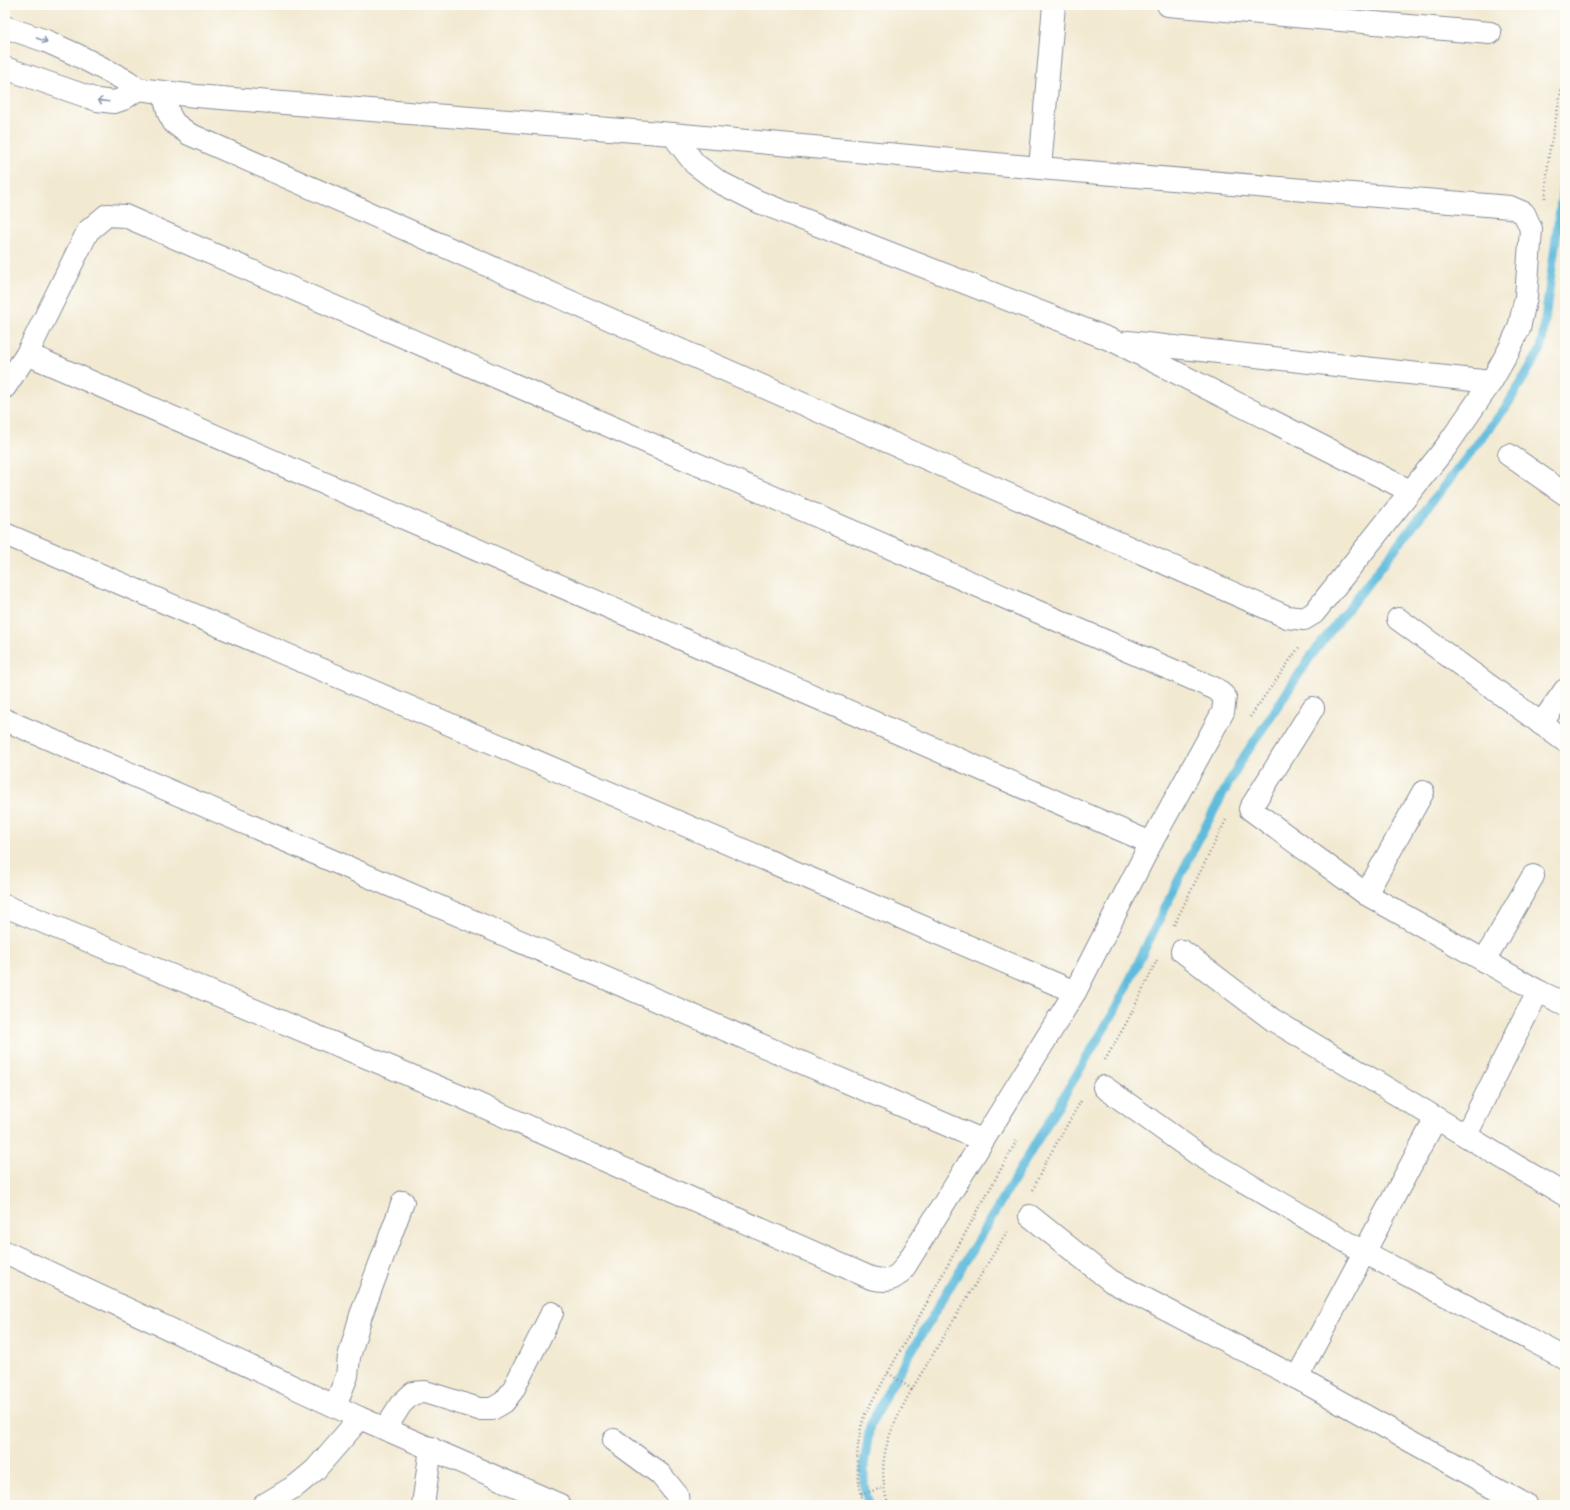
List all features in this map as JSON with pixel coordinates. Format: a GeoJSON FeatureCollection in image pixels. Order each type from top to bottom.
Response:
{"type":"FeatureCollection","features":[{"type":"Feature","properties":{"kind":"street"},"geometry":{"type":"LineString","coordinates":[[1040,168],[1054,5]]}},
{"type":"Feature","properties":{"kind":"street"},"geometry":{"type":"LineString","coordinates":[[1168,5],[1490,33]]}},
{"type":"Feature","properties":{"kind":"street"},"geometry":{"type":"LineString","coordinates":[[5,27],[46,41],[78,55],[127,81],[138,89],[163,92],[204,97],[672,134],[1040,168],[1510,207],[1524,213],[1531,230],[1526,297],[1519,328],[1508,352],[1491,382],[1446,446],[1314,613],[1304,619],[1287,617],[189,134],[174,123],[169,114],[163,92]]}},
{"type":"Feature","properties":{"kind":"street"},"geometry":{"type":"LineString","coordinates":[[5,68],[97,100],[114,102],[124,99],[138,89]]}},
{"type":"Feature","properties":{"kind":"street"},"geometry":{"type":"LineString","coordinates":[[672,134],[694,164],[720,182],[759,202],[1114,341],[1410,491]]}},
{"type":"Feature","properties":{"kind":"street"},"geometry":{"type":"LineString","coordinates":[[5,387],[27,354],[88,231],[107,215],[125,216],[1216,689],[1225,697],[1223,712],[1151,843],[1075,992],[904,1268],[897,1277],[883,1281],[871,1278],[457,1095],[5,906]]}},
{"type":"Feature","properties":{"kind":"street"},"geometry":{"type":"LineString","coordinates":[[1114,341],[1491,382]]}},
{"type":"Feature","properties":{"kind":"street"},"geometry":{"type":"LineString","coordinates":[[27,354],[1151,843]]}},
{"type":"Feature","properties":{"kind":"street"},"geometry":{"type":"LineString","coordinates":[[1509,455],[1565,494]]}},
{"type":"Feature","properties":{"kind":"street"},"geometry":{"type":"LineString","coordinates":[[5,534],[1075,992]]}},
{"type":"Feature","properties":{"kind":"street"},"geometry":{"type":"LineString","coordinates":[[1398,619],[1565,741]]}},
{"type":"Feature","properties":{"kind":"street"},"geometry":{"type":"LineString","coordinates":[[1541,724],[1565,690]]}},
{"type":"Feature","properties":{"kind":"street"},"geometry":{"type":"LineString","coordinates":[[1313,708],[1250,809],[1366,894],[1538,991],[1565,1004]]}},
{"type":"Feature","properties":{"kind":"street"},"geometry":{"type":"LineString","coordinates":[[5,720],[982,1140]]}},
{"type":"Feature","properties":{"kind":"street"},"geometry":{"type":"LineString","coordinates":[[1366,894],[1423,792]]}},
{"type":"Feature","properties":{"kind":"street"},"geometry":{"type":"LineString","coordinates":[[1484,961],[1533,876]]}},
{"type":"Feature","properties":{"kind":"street"},"geometry":{"type":"LineString","coordinates":[[1182,951],[1273,1020],[1565,1194]]}},
{"type":"Feature","properties":{"kind":"street"},"geometry":{"type":"LineString","coordinates":[[1466,1135],[1538,991]]}},
{"type":"Feature","properties":{"kind":"street"},"geometry":{"type":"LineString","coordinates":[[1094,1091],[1364,1252],[1565,1358]]}},
{"type":"Feature","properties":{"kind":"street"},"geometry":{"type":"LineString","coordinates":[[1297,1378],[1436,1118]]}},
{"type":"Feature","properties":{"kind":"street"},"geometry":{"type":"LineString","coordinates":[[335,1406],[347,1376],[349,1357],[361,1315],[403,1202]]}},
{"type":"Feature","properties":{"kind":"street"},"geometry":{"type":"LineString","coordinates":[[1021,1221],[1111,1281],[1297,1378],[1526,1505]]}},
{"type":"Feature","properties":{"kind":"street"},"geometry":{"type":"LineString","coordinates":[[5,1252],[360,1418],[560,1505]]}},
{"type":"Feature","properties":{"kind":"street"},"geometry":{"type":"LineString","coordinates":[[385,1429],[401,1404],[413,1394],[425,1392],[479,1409],[492,1409],[504,1402],[513,1390],[552,1313]]}},
{"type":"Feature","properties":{"kind":"street"},"geometry":{"type":"LineString","coordinates":[[264,1505],[297,1485],[315,1470],[360,1418]]}},
{"type":"Feature","properties":{"kind":"street"},"geometry":{"type":"LineString","coordinates":[[614,1440],[660,1474],[677,1495],[678,1505]]}},
{"type":"Feature","properties":{"kind":"street"},"geometry":{"type":"LineString","coordinates":[[423,1505],[431,1448]]}},
{"type":"Feature","properties":{"kind":"path"},"geometry":{"type":"LineString","coordinates":[[1545,199],[1549,153],[1565,72]]}},
{"type":"Feature","properties":{"kind":"path"},"geometry":{"type":"LineString","coordinates":[[1250,717],[1303,641]]}},
{"type":"Feature","properties":{"kind":"path"},"geometry":{"type":"LineString","coordinates":[[1173,928],[1229,813]]}},
{"type":"Feature","properties":{"kind":"path"},"geometry":{"type":"LineString","coordinates":[[1104,1061],[1128,1020],[1159,956]]}},
{"type":"Feature","properties":{"kind":"path"},"geometry":{"type":"LineString","coordinates":[[1032,1191],[1045,1163],[1094,1091]]}},
{"type":"Feature","properties":{"kind":"path"},"geometry":{"type":"LineString","coordinates":[[864,1505],[856,1458],[858,1438],[864,1416],[1018,1138]]}},
{"type":"Feature","properties":{"kind":"path"},"geometry":{"type":"LineString","coordinates":[[888,1505],[883,1488],[883,1460],[894,1424],[912,1389],[1021,1221]]}},
{"type":"Feature","properties":{"kind":"path"},"geometry":{"type":"LineString","coordinates":[[888,1372],[912,1389]]}},
{"type":"Feature","properties":{"kind":"path"},"geometry":{"type":"LineString","coordinates":[[861,1494],[883,1488]]}},
{"type":"Feature","properties":{"kind":"waterway"},"geometry":{"type":"LineString","coordinates":[[869,1505],[864,1486],[864,1464],[870,1426],[886,1394],[1114,1012],[1196,844],[1239,764],[1311,656],[1506,407],[1541,349],[1565,172]]}}]}
